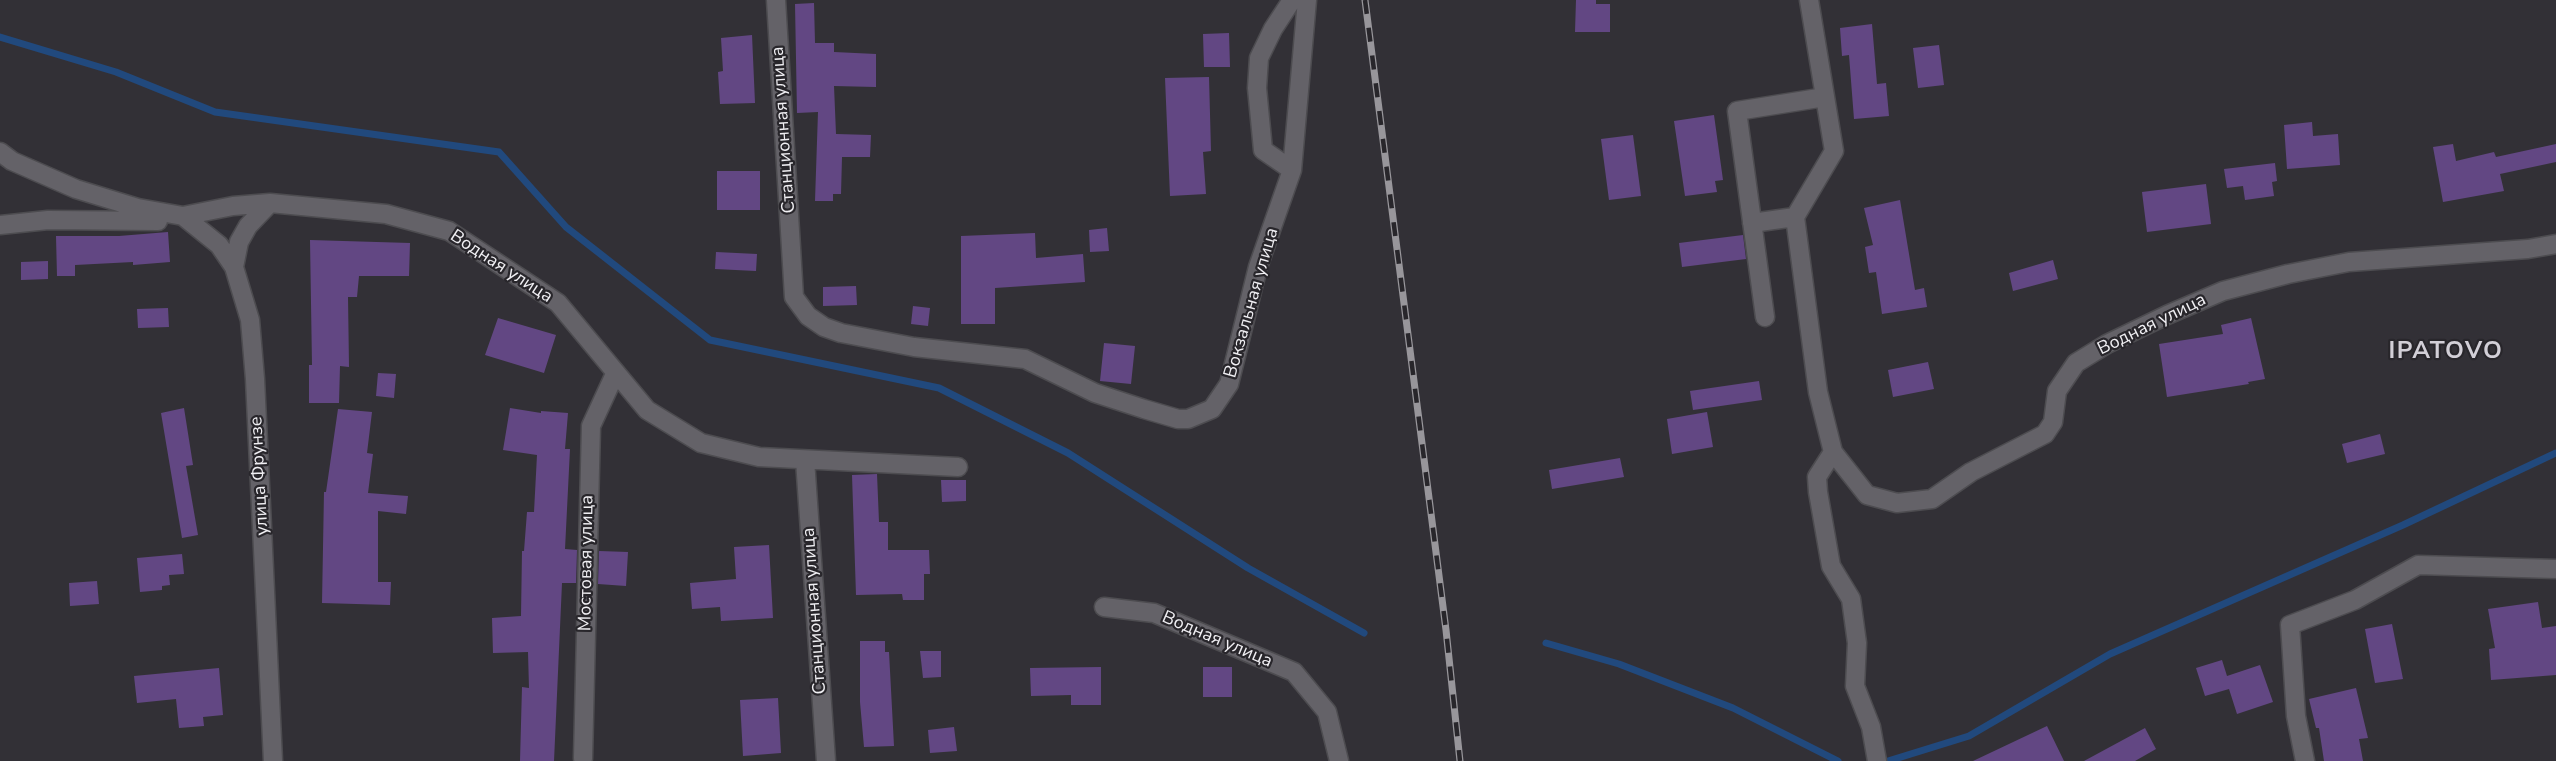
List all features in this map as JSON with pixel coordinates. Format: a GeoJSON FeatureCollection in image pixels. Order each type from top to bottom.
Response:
{"type":"FeatureCollection","features":[{"type":"Feature","properties":{"kind":"street","name":"Станционная улица"},"geometry":{"type":"LineString","coordinates":[[776,0],[794,297]]}},
{"type":"Feature","properties":{"kind":"street"},"geometry":{"type":"LineString","coordinates":[[1292,0],[1273,29],[1259,58],[1257,88],[1263,150],[1292,170]]}},
{"type":"Feature","properties":{"kind":"street","name":"Вокзальная улица"},"geometry":{"type":"LineString","coordinates":[[794,297],[815,322],[841,333],[914,346],[1025,359],[1095,393],[1178,419],[1188,419],[1212,409],[1229,384],[1258,267],[1292,170],[1306,0]]}},
{"type":"Feature","properties":{"kind":"street"},"geometry":{"type":"LineString","coordinates":[[1809,0],[1834,151],[1795,217],[1818,392],[1833,452],[1817,477],[1818,492],[1831,566],[1851,599],[1857,643],[1855,686],[1871,727],[1877,757]]}},
{"type":"Feature","properties":{"kind":"street"},"geometry":{"type":"LineString","coordinates":[[1765,317],[1737,111],[1825,97]]}},
{"type":"Feature","properties":{"kind":"street","name":"Водная улица"},"geometry":{"type":"LineString","coordinates":[[0,152],[12,161],[76,189],[138,208],[183,216],[232,206],[270,203],[386,214],[449,231],[558,303],[647,410],[702,443],[759,457],[958,467]]}},
{"type":"Feature","properties":{"kind":"street"},"geometry":{"type":"LineString","coordinates":[[234,267],[239,242],[248,226],[270,203]]}},
{"type":"Feature","properties":{"kind":"street","name":"улица Фрунзе"},"geometry":{"type":"LineString","coordinates":[[183,216],[219,245],[234,267],[246,303],[253,339],[273,761]]}},
{"type":"Feature","properties":{"kind":"street"},"geometry":{"type":"LineString","coordinates":[[1752,223],[1795,217]]}},
{"type":"Feature","properties":{"kind":"street"},"geometry":{"type":"LineString","coordinates":[[0,225],[48,220],[107,220],[158,221],[198,227]]}},
{"type":"Feature","properties":{"kind":"street","name":"Водная улица"},"geometry":{"type":"LineString","coordinates":[[1833,452],[1867,495],[1897,503],[1932,499],[1971,472],[2045,434],[2054,422],[2058,391],[2076,363],[2107,344],[2223,291],[2288,274],[2349,262],[2528,249],[2556,244]]}},
{"type":"Feature","properties":{"kind":"street","name":"Мостовая улица"},"geometry":{"type":"LineString","coordinates":[[583,758],[591,426],[615,374]]}},
{"type":"Feature","properties":{"kind":"street","name":"Станционная улица"},"geometry":{"type":"LineString","coordinates":[[805,460],[826,761]]}},
{"type":"Feature","properties":{"kind":"street"},"geometry":{"type":"LineString","coordinates":[[2305,761],[2296,716],[2290,625],[2355,600],[2418,565],[2556,569]]}},
{"type":"Feature","properties":{"kind":"street","name":"Водная улица"},"geometry":{"type":"LineString","coordinates":[[1104,607],[1154,613],[1294,672],[1327,711],[1339,761]]}},
{"type":"Feature","properties":{"kind":"building"},"geometry":{"type":"Polygon","coordinates":[[[1576,0],[1596,0],[1596,4],[1610,4],[1610,32],[1575,32],[1576,0]]]}},
{"type":"Feature","properties":{"kind":"building"},"geometry":{"type":"Polygon","coordinates":[[[814,3],[815,43],[834,43],[834,52],[876,54],[876,87],[834,86],[836,134],[871,135],[870,157],[842,157],[841,194],[833,194],[833,201],[815,201],[818,112],[797,113],[795,4],[814,3]]]}},
{"type":"Feature","properties":{"kind":"building"},"geometry":{"type":"Polygon","coordinates":[[[1872,24],[1877,84],[1886,83],[1889,116],[1854,119],[1849,55],[1842,56],[1840,28],[1872,24]]]}},
{"type":"Feature","properties":{"kind":"building"},"geometry":{"type":"Polygon","coordinates":[[[1229,33],[1230,67],[1204,67],[1203,34],[1229,33]]]}},
{"type":"Feature","properties":{"kind":"building"},"geometry":{"type":"Polygon","coordinates":[[[752,35],[755,103],[720,104],[718,72],[723,71],[721,38],[752,35]]]}},
{"type":"Feature","properties":{"kind":"building"},"geometry":{"type":"Polygon","coordinates":[[[1939,45],[1944,85],[1918,88],[1913,48],[1939,45]]]}},
{"type":"Feature","properties":{"kind":"building"},"geometry":{"type":"Polygon","coordinates":[[[1209,77],[1211,151],[1203,152],[1206,194],[1170,196],[1165,78],[1209,77]]]}},
{"type":"Feature","properties":{"kind":"building"},"geometry":{"type":"Polygon","coordinates":[[[1714,115],[1723,180],[1715,181],[1717,192],[1685,196],[1674,121],[1714,115]]]}},
{"type":"Feature","properties":{"kind":"building"},"geometry":{"type":"Polygon","coordinates":[[[2312,122],[2313,136],[2338,134],[2340,165],[2287,169],[2284,125],[2312,122]]]}},
{"type":"Feature","properties":{"kind":"building"},"geometry":{"type":"Polygon","coordinates":[[[1633,135],[1641,196],[1609,200],[1601,139],[1633,135]]]}},
{"type":"Feature","properties":{"kind":"building"},"geometry":{"type":"Polygon","coordinates":[[[2453,144],[2456,161],[2494,152],[2496,157],[2556,144],[2556,162],[2500,174],[2504,191],[2443,202],[2433,147],[2453,144]]]}},
{"type":"Feature","properties":{"kind":"building"},"geometry":{"type":"Polygon","coordinates":[[[2275,163],[2277,181],[2272,182],[2274,196],[2245,200],[2243,186],[2227,188],[2224,169],[2275,163]]]}},
{"type":"Feature","properties":{"kind":"building"},"geometry":{"type":"Polygon","coordinates":[[[717,171],[760,171],[760,210],[717,210],[717,171]]]}},
{"type":"Feature","properties":{"kind":"building"},"geometry":{"type":"Polygon","coordinates":[[[2206,184],[2211,224],[2147,232],[2142,192],[2206,184]]]}},
{"type":"Feature","properties":{"kind":"building"},"geometry":{"type":"Polygon","coordinates":[[[1900,200],[1915,290],[1924,288],[1927,307],[1882,314],[1876,272],[1869,273],[1865,247],[1873,245],[1864,208],[1900,200]]]}},
{"type":"Feature","properties":{"kind":"building"},"geometry":{"type":"Polygon","coordinates":[[[1107,228],[1109,251],[1090,252],[1089,230],[1107,228]]]}},
{"type":"Feature","properties":{"kind":"building"},"geometry":{"type":"Polygon","coordinates":[[[168,232],[170,262],[133,265],[133,262],[75,265],[75,276],[57,276],[56,236],[119,236],[168,232]]]}},
{"type":"Feature","properties":{"kind":"building"},"geometry":{"type":"Polygon","coordinates":[[[1035,233],[1036,258],[1083,254],[1085,282],[995,288],[995,324],[961,324],[961,236],[1035,233]]]}},
{"type":"Feature","properties":{"kind":"building"},"geometry":{"type":"Polygon","coordinates":[[[1743,235],[1746,259],[1682,267],[1679,243],[1743,235]]]}},
{"type":"Feature","properties":{"kind":"building"},"geometry":{"type":"Polygon","coordinates":[[[310,240],[410,243],[409,276],[359,276],[357,297],[348,297],[349,367],[340,366],[339,403],[309,403],[309,365],[312,365],[310,240]]]}},
{"type":"Feature","properties":{"kind":"building"},"geometry":{"type":"Polygon","coordinates":[[[716,252],[757,254],[756,271],[715,269],[716,252]]]}},
{"type":"Feature","properties":{"kind":"building"},"geometry":{"type":"Polygon","coordinates":[[[2053,260],[2058,279],[2013,291],[2009,273],[2053,260]]]}},
{"type":"Feature","properties":{"kind":"building"},"geometry":{"type":"Polygon","coordinates":[[[48,261],[48,279],[21,280],[21,262],[48,261]]]}},
{"type":"Feature","properties":{"kind":"building"},"geometry":{"type":"Polygon","coordinates":[[[856,286],[857,305],[823,306],[823,287],[856,286]]]}},
{"type":"Feature","properties":{"kind":"building"},"geometry":{"type":"Polygon","coordinates":[[[913,306],[930,308],[928,326],[911,324],[913,306]]]}},
{"type":"Feature","properties":{"kind":"building"},"geometry":{"type":"Polygon","coordinates":[[[168,308],[169,327],[138,328],[137,309],[168,308]]]}},
{"type":"Feature","properties":{"kind":"building"},"geometry":{"type":"Polygon","coordinates":[[[498,318],[556,335],[544,373],[485,355],[498,318]]]}},
{"type":"Feature","properties":{"kind":"building"},"geometry":{"type":"Polygon","coordinates":[[[2251,318],[2265,379],[2248,382],[2249,384],[2167,397],[2159,344],[2223,334],[2221,325],[2251,318]]]}},
{"type":"Feature","properties":{"kind":"building"},"geometry":{"type":"Polygon","coordinates":[[[1104,343],[1135,346],[1131,384],[1100,381],[1104,343]]]}},
{"type":"Feature","properties":{"kind":"building"},"geometry":{"type":"Polygon","coordinates":[[[1928,362],[1934,389],[1893,397],[1888,370],[1928,362]]]}},
{"type":"Feature","properties":{"kind":"building"},"geometry":{"type":"Polygon","coordinates":[[[378,373],[396,374],[394,398],[376,396],[378,373]]]}},
{"type":"Feature","properties":{"kind":"building"},"geometry":{"type":"Polygon","coordinates":[[[1759,381],[1762,400],[1693,410],[1690,391],[1759,381]]]}},
{"type":"Feature","properties":{"kind":"building"},"geometry":{"type":"Polygon","coordinates":[[[184,408],[193,465],[186,466],[198,535],[182,538],[161,413],[184,408]]]}},
{"type":"Feature","properties":{"kind":"building"},"geometry":{"type":"Polygon","coordinates":[[[510,408],[541,413],[541,411],[568,413],[565,449],[570,449],[565,549],[577,550],[576,583],[562,583],[554,761],[520,761],[522,687],[529,688],[528,652],[493,653],[492,618],[521,616],[522,551],[524,551],[527,512],[534,512],[537,455],[503,450],[510,408]]]}},
{"type":"Feature","properties":{"kind":"building"},"geometry":{"type":"Polygon","coordinates":[[[338,409],[372,412],[367,453],[373,454],[368,493],[408,496],[406,514],[378,511],[378,582],[391,582],[390,605],[322,603],[324,492],[326,492],[338,409]]]}},
{"type":"Feature","properties":{"kind":"building"},"geometry":{"type":"Polygon","coordinates":[[[1707,412],[1713,447],[1672,454],[1667,419],[1707,412]]]}},
{"type":"Feature","properties":{"kind":"building"},"geometry":{"type":"Polygon","coordinates":[[[2380,434],[2385,454],[2347,463],[2342,444],[2380,434]]]}},
{"type":"Feature","properties":{"kind":"building"},"geometry":{"type":"Polygon","coordinates":[[[1620,458],[1624,477],[1552,489],[1549,470],[1620,458]]]}},
{"type":"Feature","properties":{"kind":"building"},"geometry":{"type":"Polygon","coordinates":[[[877,474],[879,522],[888,522],[888,550],[929,550],[930,574],[924,574],[924,600],[903,600],[902,594],[856,595],[852,475],[877,474]]]}},
{"type":"Feature","properties":{"kind":"building"},"geometry":{"type":"Polygon","coordinates":[[[941,480],[966,480],[966,501],[942,502],[941,480]]]}},
{"type":"Feature","properties":{"kind":"building"},"geometry":{"type":"Polygon","coordinates":[[[769,545],[773,618],[721,621],[720,607],[692,609],[690,583],[736,579],[734,547],[769,545]]]}},
{"type":"Feature","properties":{"kind":"building"},"geometry":{"type":"Polygon","coordinates":[[[599,551],[628,552],[626,586],[598,584],[599,551]]]}},
{"type":"Feature","properties":{"kind":"building"},"geometry":{"type":"Polygon","coordinates":[[[182,554],[184,574],[169,575],[170,585],[162,586],[162,590],[140,592],[137,558],[182,554]]]}},
{"type":"Feature","properties":{"kind":"building"},"geometry":{"type":"Polygon","coordinates":[[[97,581],[99,604],[70,606],[69,583],[97,581]]]}},
{"type":"Feature","properties":{"kind":"building"},"geometry":{"type":"Polygon","coordinates":[[[2538,602],[2542,628],[2556,626],[2556,675],[2491,680],[2489,649],[2495,648],[2488,609],[2538,602]]]}},
{"type":"Feature","properties":{"kind":"building"},"geometry":{"type":"Polygon","coordinates":[[[2392,624],[2403,679],[2375,683],[2365,629],[2392,624]]]}},
{"type":"Feature","properties":{"kind":"building"},"geometry":{"type":"Polygon","coordinates":[[[860,641],[885,641],[885,652],[889,652],[894,746],[864,747],[860,702],[860,641]]]}},
{"type":"Feature","properties":{"kind":"building"},"geometry":{"type":"Polygon","coordinates":[[[920,651],[941,651],[941,677],[923,678],[920,651]]]}},
{"type":"Feature","properties":{"kind":"building"},"geometry":{"type":"Polygon","coordinates":[[[2222,660],[2227,676],[2260,665],[2273,702],[2237,714],[2229,689],[2205,696],[2196,668],[2222,660]]]}},
{"type":"Feature","properties":{"kind":"building"},"geometry":{"type":"Polygon","coordinates":[[[1101,667],[1101,705],[1071,705],[1071,695],[1031,696],[1030,668],[1101,667]]]}},
{"type":"Feature","properties":{"kind":"building"},"geometry":{"type":"Polygon","coordinates":[[[1203,667],[1232,667],[1232,697],[1203,697],[1203,667]]]}},
{"type":"Feature","properties":{"kind":"building"},"geometry":{"type":"Polygon","coordinates":[[[219,668],[223,715],[203,717],[204,726],[179,728],[176,699],[137,703],[134,676],[219,668]]]}},
{"type":"Feature","properties":{"kind":"building"},"geometry":{"type":"Polygon","coordinates":[[[2356,688],[2368,738],[2359,739],[2363,761],[2324,761],[2319,728],[2316,728],[2309,699],[2356,688]]]}},
{"type":"Feature","properties":{"kind":"building"},"geometry":{"type":"Polygon","coordinates":[[[778,698],[781,753],[743,756],[740,700],[778,698]]]}},
{"type":"Feature","properties":{"kind":"building"},"geometry":{"type":"Polygon","coordinates":[[[2047,726],[2064,761],[1973,761],[2047,726]]]}},
{"type":"Feature","properties":{"kind":"building"},"geometry":{"type":"Polygon","coordinates":[[[954,727],[957,751],[930,753],[928,730],[954,727]]]}},
{"type":"Feature","properties":{"kind":"building"},"geometry":{"type":"Polygon","coordinates":[[[2145,728],[2156,749],[2135,761],[2084,761],[2145,728]]]}},
{"type":"Feature","properties":{"kind":"waterway"},"geometry":{"type":"LineString","coordinates":[[0,37],[116,72],[215,112],[499,152],[566,227],[710,340],[939,388],[1068,453],[1248,568],[1364,633]]}},
{"type":"Feature","properties":{"kind":"waterway"},"geometry":{"type":"LineString","coordinates":[[1888,761],[1969,736],[2110,654],[2403,525],[2556,453]]}},
{"type":"Feature","properties":{"kind":"waterway"},"geometry":{"type":"LineString","coordinates":[[1546,643],[1619,664],[1733,708],[1838,761]]}},
{"type":"Feature","properties":{"kind":"railway"},"geometry":{"type":"LineString","coordinates":[[1365,0],[1446,630],[1460,761]]}},
{"type":"Feature","properties":{"kind":"district","name":"IPATOVO"},"geometry":{"type":"Point","coordinates":[2446,352]}}]}
